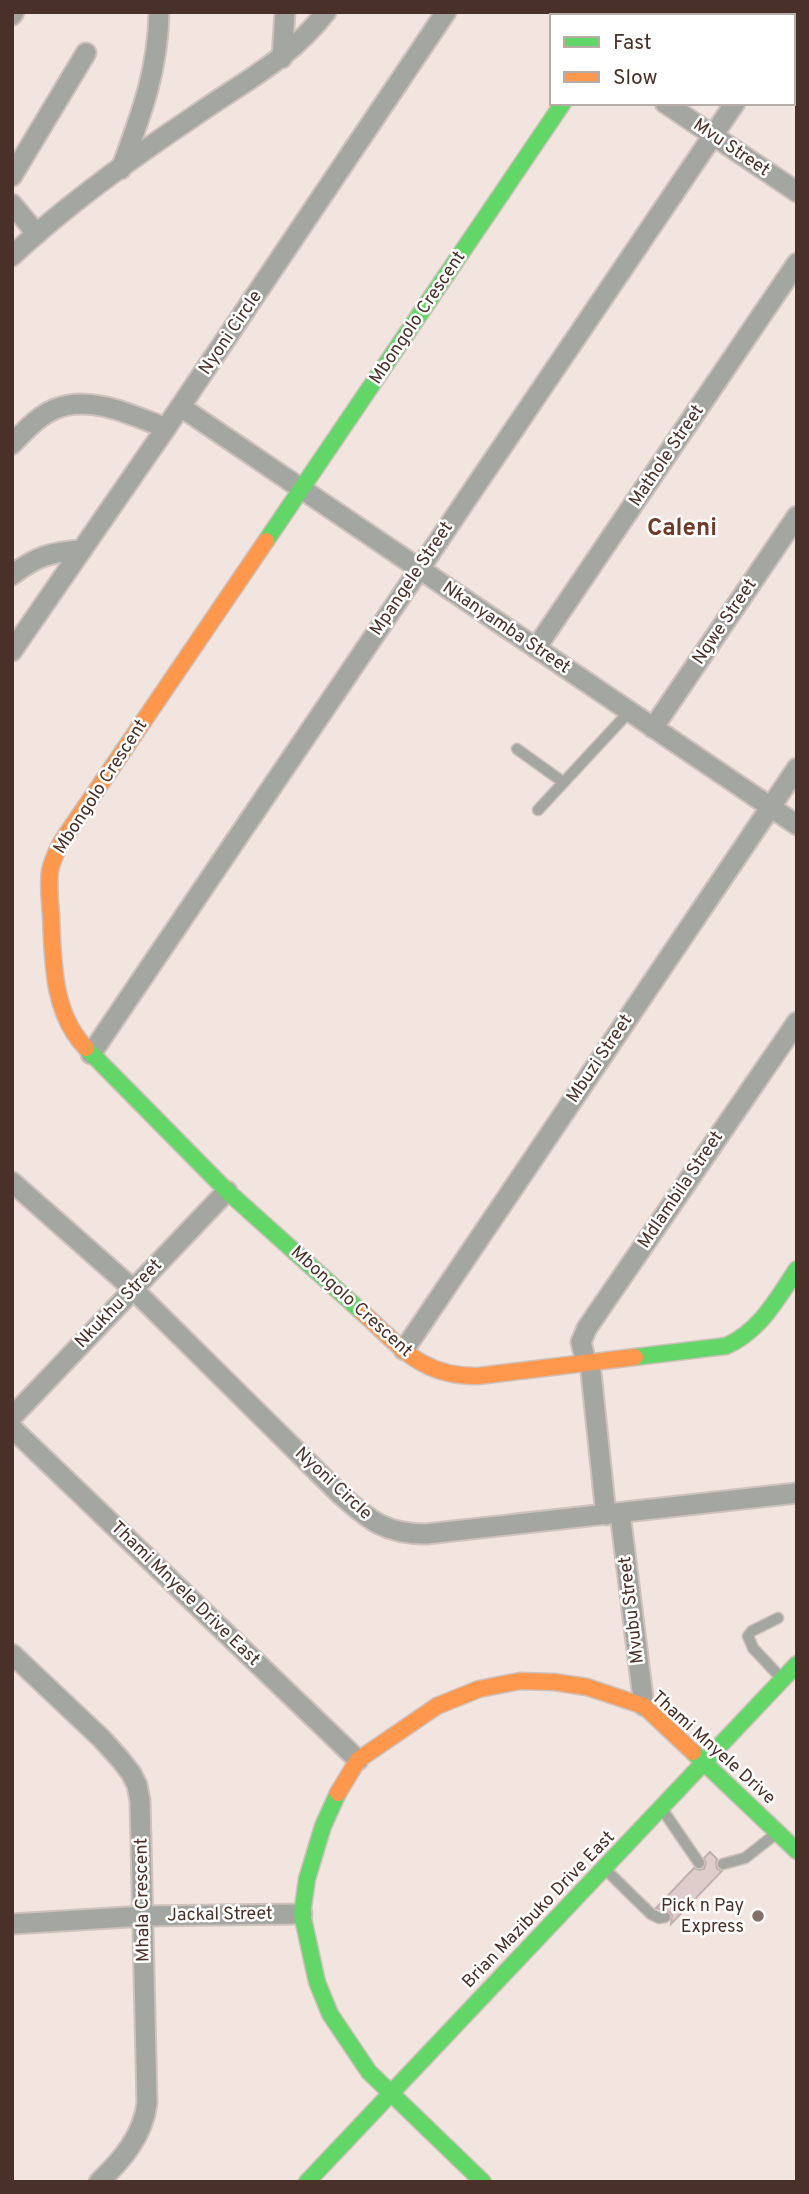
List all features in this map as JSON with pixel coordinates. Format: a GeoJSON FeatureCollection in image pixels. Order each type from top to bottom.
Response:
{"type":"FeatureCollection","features":[{"type":"Feature","properties":{"kind":"street"},"geometry":{"type":"LineString","coordinates":[[121,169],[153,76],[159,35],[159,12]]}},
{"type":"Feature","properties":{"kind":"street"},"geometry":{"type":"LineString","coordinates":[[282,58],[285,12]]}},
{"type":"Feature","properties":{"kind":"street"},"geometry":{"type":"LineString","coordinates":[[12,256],[121,169],[196,114],[282,58],[326,12]]}},
{"type":"Feature","properties":{"kind":"street","name":"Nyoni Circle"},"geometry":{"type":"LineString","coordinates":[[12,651],[181,407],[446,12]]}},
{"type":"Feature","properties":{"kind":"street"},"geometry":{"type":"LineString","coordinates":[[12,176],[86,53]]}},
{"type":"Feature","properties":{"kind":"street","name":"Mbongolo Crescent"},"geometry":{"type":"LineString","coordinates":[[563,105],[62,841],[52,861],[49,885],[51,932],[59,998],[74,1034],[91,1054],[227,1191],[404,1350],[425,1367],[447,1376],[478,1376],[713,1349],[737,1343],[762,1320],[797,1269]]}},
{"type":"Feature","properties":{"kind":"street","name":"Mvu Street"},"geometry":{"type":"LineString","coordinates":[[667,105],[797,192]]}},
{"type":"Feature","properties":{"kind":"street","name":"Mpangele Street"},"geometry":{"type":"LineString","coordinates":[[91,1054],[734,105]]}},
{"type":"Feature","properties":{"kind":"street"},"geometry":{"type":"LineString","coordinates":[[12,204],[37,234]]}},
{"type":"Feature","properties":{"kind":"street","name":"Mathole Street"},"geometry":{"type":"LineString","coordinates":[[536,649],[797,262]]}},
{"type":"Feature","properties":{"kind":"street"},"geometry":{"type":"LineString","coordinates":[[12,444],[40,417],[68,405],[104,407],[166,428]]}},
{"type":"Feature","properties":{"kind":"street","name":"Nkanyamba Street"},"geometry":{"type":"LineString","coordinates":[[181,407],[301,491],[797,825]]}},
{"type":"Feature","properties":{"kind":"street","name":"Ngwe Street"},"geometry":{"type":"LineString","coordinates":[[653,728],[797,516]]}},
{"type":"Feature","properties":{"kind":"street"},"geometry":{"type":"LineString","coordinates":[[12,575],[40,556],[82,550]]}},
{"type":"Feature","properties":{"kind":"street","name":"Mbuzi Street"},"geometry":{"type":"LineString","coordinates":[[404,1350],[797,768]]}},
{"type":"Feature","properties":{"kind":"street","name":"Mdlambila Street"},"geometry":{"type":"LineString","coordinates":[[581,1342],[587,1328],[797,1021]]}},
{"type":"Feature","properties":{"kind":"street","name":"Nyoni Circle"},"geometry":{"type":"LineString","coordinates":[[12,1181],[133,1289],[341,1495],[366,1518],[381,1527],[407,1534],[426,1534],[797,1493]]}},
{"type":"Feature","properties":{"kind":"street","name":"Nkukhu Street"},"geometry":{"type":"LineString","coordinates":[[12,1417],[227,1191]]}},
{"type":"Feature","properties":{"kind":"street"},"geometry":{"type":"LineString","coordinates":[[548,1367],[581,1342],[588,1363]]}},
{"type":"Feature","properties":{"kind":"street","name":"Mvubu Street"},"geometry":{"type":"LineString","coordinates":[[588,1363],[644,1706]]}},
{"type":"Feature","properties":{"kind":"street","name":"Thami Mnyele Drive East"},"geometry":{"type":"LineString","coordinates":[[12,1427],[358,1760]]}},
{"type":"Feature","properties":{"kind":"street","name":"Mhala Crescent"},"geometry":{"type":"LineString","coordinates":[[12,1654],[103,1739],[131,1773],[140,1801],[146,2113],[128,2152],[99,2182]]}},
{"type":"Feature","properties":{"kind":"street","name":"Brian Mazibuko Drive East"},"geometry":{"type":"LineString","coordinates":[[307,2182],[797,1664]]}},
{"type":"Feature","properties":{"kind":"street","name":"Thami Mnyele Drive"},"geometry":{"type":"LineString","coordinates":[[483,2182],[369,2072],[330,2014],[317,1982],[302,1914],[307,1878],[323,1826],[339,1791],[358,1760],[437,1706],[479,1689],[520,1681],[571,1684],[615,1695],[644,1706],[797,1851]]}},
{"type":"Feature","properties":{"kind":"street","name":"Jackal Street"},"geometry":{"type":"LineString","coordinates":[[12,1924],[144,1916],[302,1914]]}},
{"type":"Feature","properties":{"kind":"lane"},"geometry":{"type":"LineString","coordinates":[[538,810],[629,712]]}},
{"type":"Feature","properties":{"kind":"lane"},"geometry":{"type":"LineString","coordinates":[[517,749],[563,782]]}},
{"type":"Feature","properties":{"kind":"lane"},"geometry":{"type":"LineString","coordinates":[[778,1618],[752,1631],[748,1636],[753,1648],[782,1680]]}},
{"type":"Feature","properties":{"kind":"lane"},"geometry":{"type":"LineString","coordinates":[[662,1809],[699,1864]]}},
{"type":"Feature","properties":{"kind":"lane"},"geometry":{"type":"LineString","coordinates":[[723,1864],[745,1858],[777,1833]]}},
{"type":"Feature","properties":{"kind":"lane"},"geometry":{"type":"LineString","coordinates":[[605,1869],[651,1914],[665,1917]]}},
{"type":"Feature","properties":{"kind":"building"},"geometry":{"type":"Polygon","coordinates":[[[710,1852],[717,1859],[717,1869],[722,1871],[671,1924],[670,1912],[656,1908],[694,1868],[704,1869],[704,1858],[710,1852]]]}},
{"type":"Feature","properties":{"kind":"traffic: fast"},"geometry":{"type":"LineString","coordinates":[[266,541],[562,105]]}},
{"type":"Feature","properties":{"kind":"traffic: fast"},"geometry":{"type":"LineString","coordinates":[[86,1048],[227,1191],[363,1313]]}},
{"type":"Feature","properties":{"kind":"traffic: fast"},"geometry":{"type":"LineString","coordinates":[[635,1357],[726,1346],[738,1340],[767,1313],[797,1269]]}},
{"type":"Feature","properties":{"kind":"traffic: fast"},"geometry":{"type":"LineString","coordinates":[[307,2182],[797,1664]]}},
{"type":"Feature","properties":{"kind":"traffic: fast"},"geometry":{"type":"LineString","coordinates":[[693,1752],[797,1851]]}},
{"type":"Feature","properties":{"kind":"traffic: fast"},"geometry":{"type":"LineString","coordinates":[[338,1793],[323,1826],[307,1879],[302,1914],[317,1982],[330,2014],[369,2072],[483,2182]]}},
{"type":"Feature","properties":{"kind":"traffic: slow"},"geometry":{"type":"LineString","coordinates":[[86,1048],[66,1019],[56,985],[49,888],[52,863],[62,841],[266,541]]}},
{"type":"Feature","properties":{"kind":"traffic: slow"},"geometry":{"type":"LineString","coordinates":[[363,1313],[414,1358],[442,1372],[459,1375],[478,1376],[635,1357]]}},
{"type":"Feature","properties":{"kind":"traffic: slow"},"geometry":{"type":"LineString","coordinates":[[338,1793],[358,1760],[437,1706],[479,1689],[520,1681],[587,1687],[644,1706],[693,1752]]}},
{"type":"Feature","properties":{"kind":"place","name":"Pick n Pay Express"},"geometry":{"type":"Point","coordinates":[758,1916]}},
{"type":"Feature","properties":{"kind":"district","name":"Caleni"},"geometry":{"type":"Point","coordinates":[682,529]}}]}
